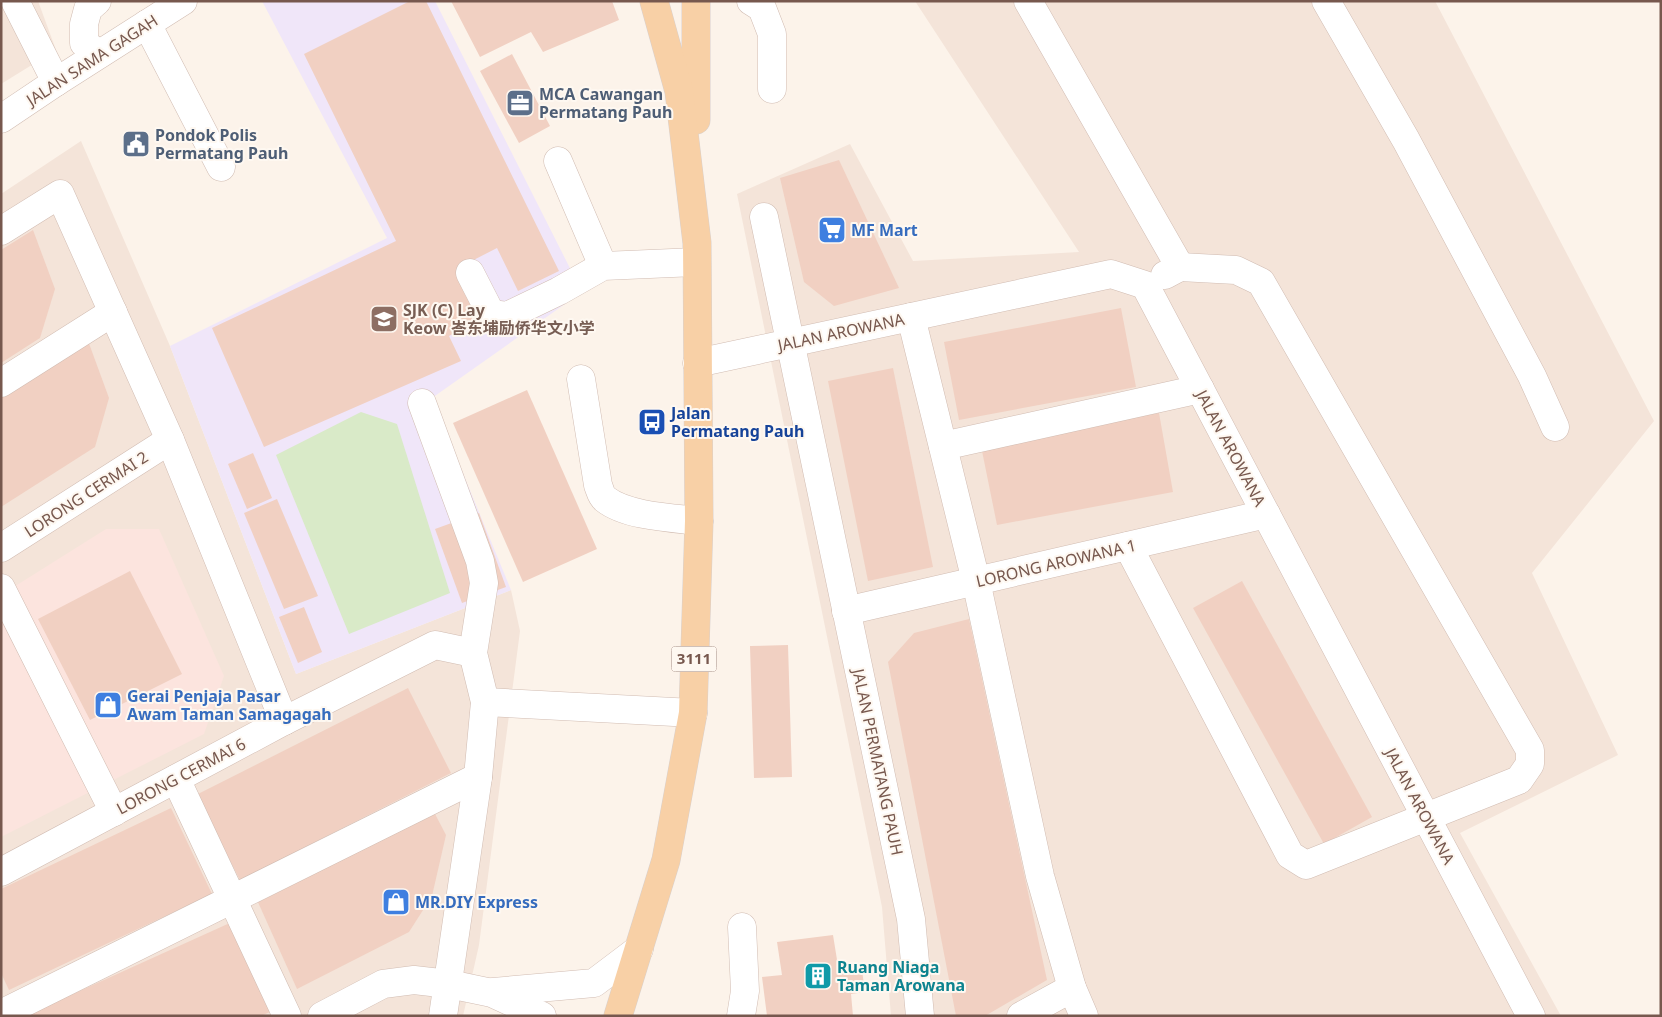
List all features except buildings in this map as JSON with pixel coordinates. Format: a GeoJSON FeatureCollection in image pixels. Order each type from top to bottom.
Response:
{"type":"FeatureCollection","features":[{"type":"Feature","properties":{"kind":"main road","name":"3111"},"geometry":{"type":"LineString","coordinates":[[622,1011],[666,860],[693,714],[699,521],[696,252],[679,91],[654,1]]}},
{"type":"Feature","properties":{"kind":"main road"},"geometry":{"type":"LineString","coordinates":[[696,1],[696,252]]}},
{"type":"Feature","properties":{"kind":"street"},"geometry":{"type":"LineString","coordinates":[[15,1],[56,82]]}},
{"type":"Feature","properties":{"kind":"street"},"geometry":{"type":"LineString","coordinates":[[97,1],[88,9],[84,24],[84,43],[99,54]]}},
{"type":"Feature","properties":{"kind":"street","name":"JALAN SAMA GAGAH"},"geometry":{"type":"LineString","coordinates":[[1,120],[56,82],[183,1]]}},
{"type":"Feature","properties":{"kind":"street"},"geometry":{"type":"LineString","coordinates":[[751,1],[762,8],[772,34],[772,89]]}},
{"type":"Feature","properties":{"kind":"street"},"geometry":{"type":"LineString","coordinates":[[1028,1],[1180,267]]}},
{"type":"Feature","properties":{"kind":"street"},"geometry":{"type":"LineString","coordinates":[[1326,1],[1406,140],[1532,376],[1555,427]]}},
{"type":"Feature","properties":{"kind":"street"},"geometry":{"type":"LineString","coordinates":[[147,24],[221,167]]}},
{"type":"Feature","properties":{"kind":"street"},"geometry":{"type":"LineString","coordinates":[[558,162],[604,266]]}},
{"type":"Feature","properties":{"kind":"street"},"geometry":{"type":"LineString","coordinates":[[1,231],[60,194],[170,440],[284,721]]}},
{"type":"Feature","properties":{"kind":"street","name":"JALAN PERMATANG PAUH"},"geometry":{"type":"LineString","coordinates":[[764,217],[911,919],[920,1016]]}},
{"type":"Feature","properties":{"kind":"street"},"geometry":{"type":"LineString","coordinates":[[470,272],[491,314],[507,316],[559,291],[604,266],[696,252]]}},
{"type":"Feature","properties":{"kind":"street"},"geometry":{"type":"LineString","coordinates":[[1128,546],[1290,855],[1306,865],[1519,780],[1530,764],[1530,750],[1261,282],[1236,270],[1180,267],[1145,285]]}},
{"type":"Feature","properties":{"kind":"street","name":"JALAN AROWANA"},"geometry":{"type":"LineString","coordinates":[[697,363],[1112,274],[1145,285],[1531,1016]]}},
{"type":"Feature","properties":{"kind":"street"},"geometry":{"type":"LineString","coordinates":[[1,384],[113,312]]}},
{"type":"Feature","properties":{"kind":"street"},"geometry":{"type":"LineString","coordinates":[[911,317],[976,581],[1040,876],[1072,988],[1084,1016]]}},
{"type":"Feature","properties":{"kind":"street"},"geometry":{"type":"LineString","coordinates":[[581,379],[598,485],[603,498],[641,514],[699,521]]}},
{"type":"Feature","properties":{"kind":"street"},"geometry":{"type":"LineString","coordinates":[[943,446],[1200,389]]}},
{"type":"Feature","properties":{"kind":"street"},"geometry":{"type":"LineString","coordinates":[[422,403],[480,561],[484,583],[473,653],[485,702],[478,776],[443,1016]]}},
{"type":"Feature","properties":{"kind":"street","name":"LORONG CERMAI 2"},"geometry":{"type":"LineString","coordinates":[[1,548],[170,440]]}},
{"type":"Feature","properties":{"kind":"street","name":"LORONG AROWANA 1"},"geometry":{"type":"LineString","coordinates":[[846,610],[1266,514]]}},
{"type":"Feature","properties":{"kind":"street"},"geometry":{"type":"LineString","coordinates":[[1,588],[114,812]]}},
{"type":"Feature","properties":{"kind":"street","name":"LORONG CERMAI 6"},"geometry":{"type":"LineString","coordinates":[[1,872],[284,721],[435,645],[473,653]]}},
{"type":"Feature","properties":{"kind":"street"},"geometry":{"type":"LineString","coordinates":[[485,702],[693,714]]}},
{"type":"Feature","properties":{"kind":"street"},"geometry":{"type":"LineString","coordinates":[[1,1014],[478,776]]}},
{"type":"Feature","properties":{"kind":"street"},"geometry":{"type":"LineString","coordinates":[[176,779],[287,1016]]}},
{"type":"Feature","properties":{"kind":"street"},"geometry":{"type":"LineString","coordinates":[[740,1016],[745,991],[742,927]]}},
{"type":"Feature","properties":{"kind":"street"},"geometry":{"type":"LineString","coordinates":[[492,992],[594,983],[639,949]]}},
{"type":"Feature","properties":{"kind":"street"},"geometry":{"type":"LineString","coordinates":[[322,1016],[383,984],[414,980],[492,992],[542,1016]]}},
{"type":"Feature","properties":{"kind":"street"},"geometry":{"type":"LineString","coordinates":[[1021,1016],[1072,988]]}},
{"type":"Feature","properties":{"kind":"shaded area"},"geometry":{"type":"Polygon","coordinates":[[[1,1],[38,1],[56,50],[1,84],[1,1]]]}},
{"type":"Feature","properties":{"kind":"shaded area","name":"SJK (C) Lay Keow 峇东埔励侨华文小学"},"geometry":{"type":"Polygon","coordinates":[[[262,1],[435,1],[582,292],[432,398],[511,590],[296,674],[170,346],[387,238],[262,1]]]}},
{"type":"Feature","properties":{"kind":"shaded area"},"geometry":{"type":"Polygon","coordinates":[[[915,1],[1435,1],[1654,421],[1532,573],[1618,755],[1460,833],[1561,1016],[891,1016],[882,907],[737,194],[850,144],[913,261],[1079,252],[915,1]]]}},
{"type":"Feature","properties":{"kind":"shaded area"},"geometry":{"type":"Polygon","coordinates":[[[81,141],[170,346],[296,674],[511,590],[520,631],[479,945],[463,1016],[1,1016],[1,194],[81,141]]]}},
{"type":"Feature","properties":{"kind":"shaded area","name":"Gerai Penjaja Pasar Awam Taman Samagagah"},"geometry":{"type":"Polygon","coordinates":[[[106,529],[159,529],[224,676],[204,734],[1,837],[1,595],[106,529]]]}},
{"type":"Feature","properties":{"kind":"green space"},"geometry":{"type":"Polygon","coordinates":[[[361,412],[397,424],[450,593],[349,634],[276,455],[361,412]]]}},
{"type":"Feature","properties":{"kind":"place","name":"MCA Cawangan Permatang Pauh"},"geometry":{"type":"Point","coordinates":[520,103]}},
{"type":"Feature","properties":{"kind":"place","name":"Pondok Polis Permatang Pauh"},"geometry":{"type":"Point","coordinates":[136,144]}},
{"type":"Feature","properties":{"kind":"place","name":"MF Mart"},"geometry":{"type":"Point","coordinates":[832,230]}},
{"type":"Feature","properties":{"kind":"place","name":"SJK (C) Lay Keow 峇东埔励侨华文小学"},"geometry":{"type":"Point","coordinates":[384,319]}},
{"type":"Feature","properties":{"kind":"place","name":"Jalan Permatang Pauh"},"geometry":{"type":"Point","coordinates":[652,422]}},
{"type":"Feature","properties":{"kind":"place","name":"Gerai Penjaja Pasar Awam Taman Samagagah"},"geometry":{"type":"Point","coordinates":[108,705]}},
{"type":"Feature","properties":{"kind":"place","name":"MR.DIY Express"},"geometry":{"type":"Point","coordinates":[396,902]}},
{"type":"Feature","properties":{"kind":"place","name":"Ruang Niaga Taman Arowana"},"geometry":{"type":"Point","coordinates":[818,976]}}]}
